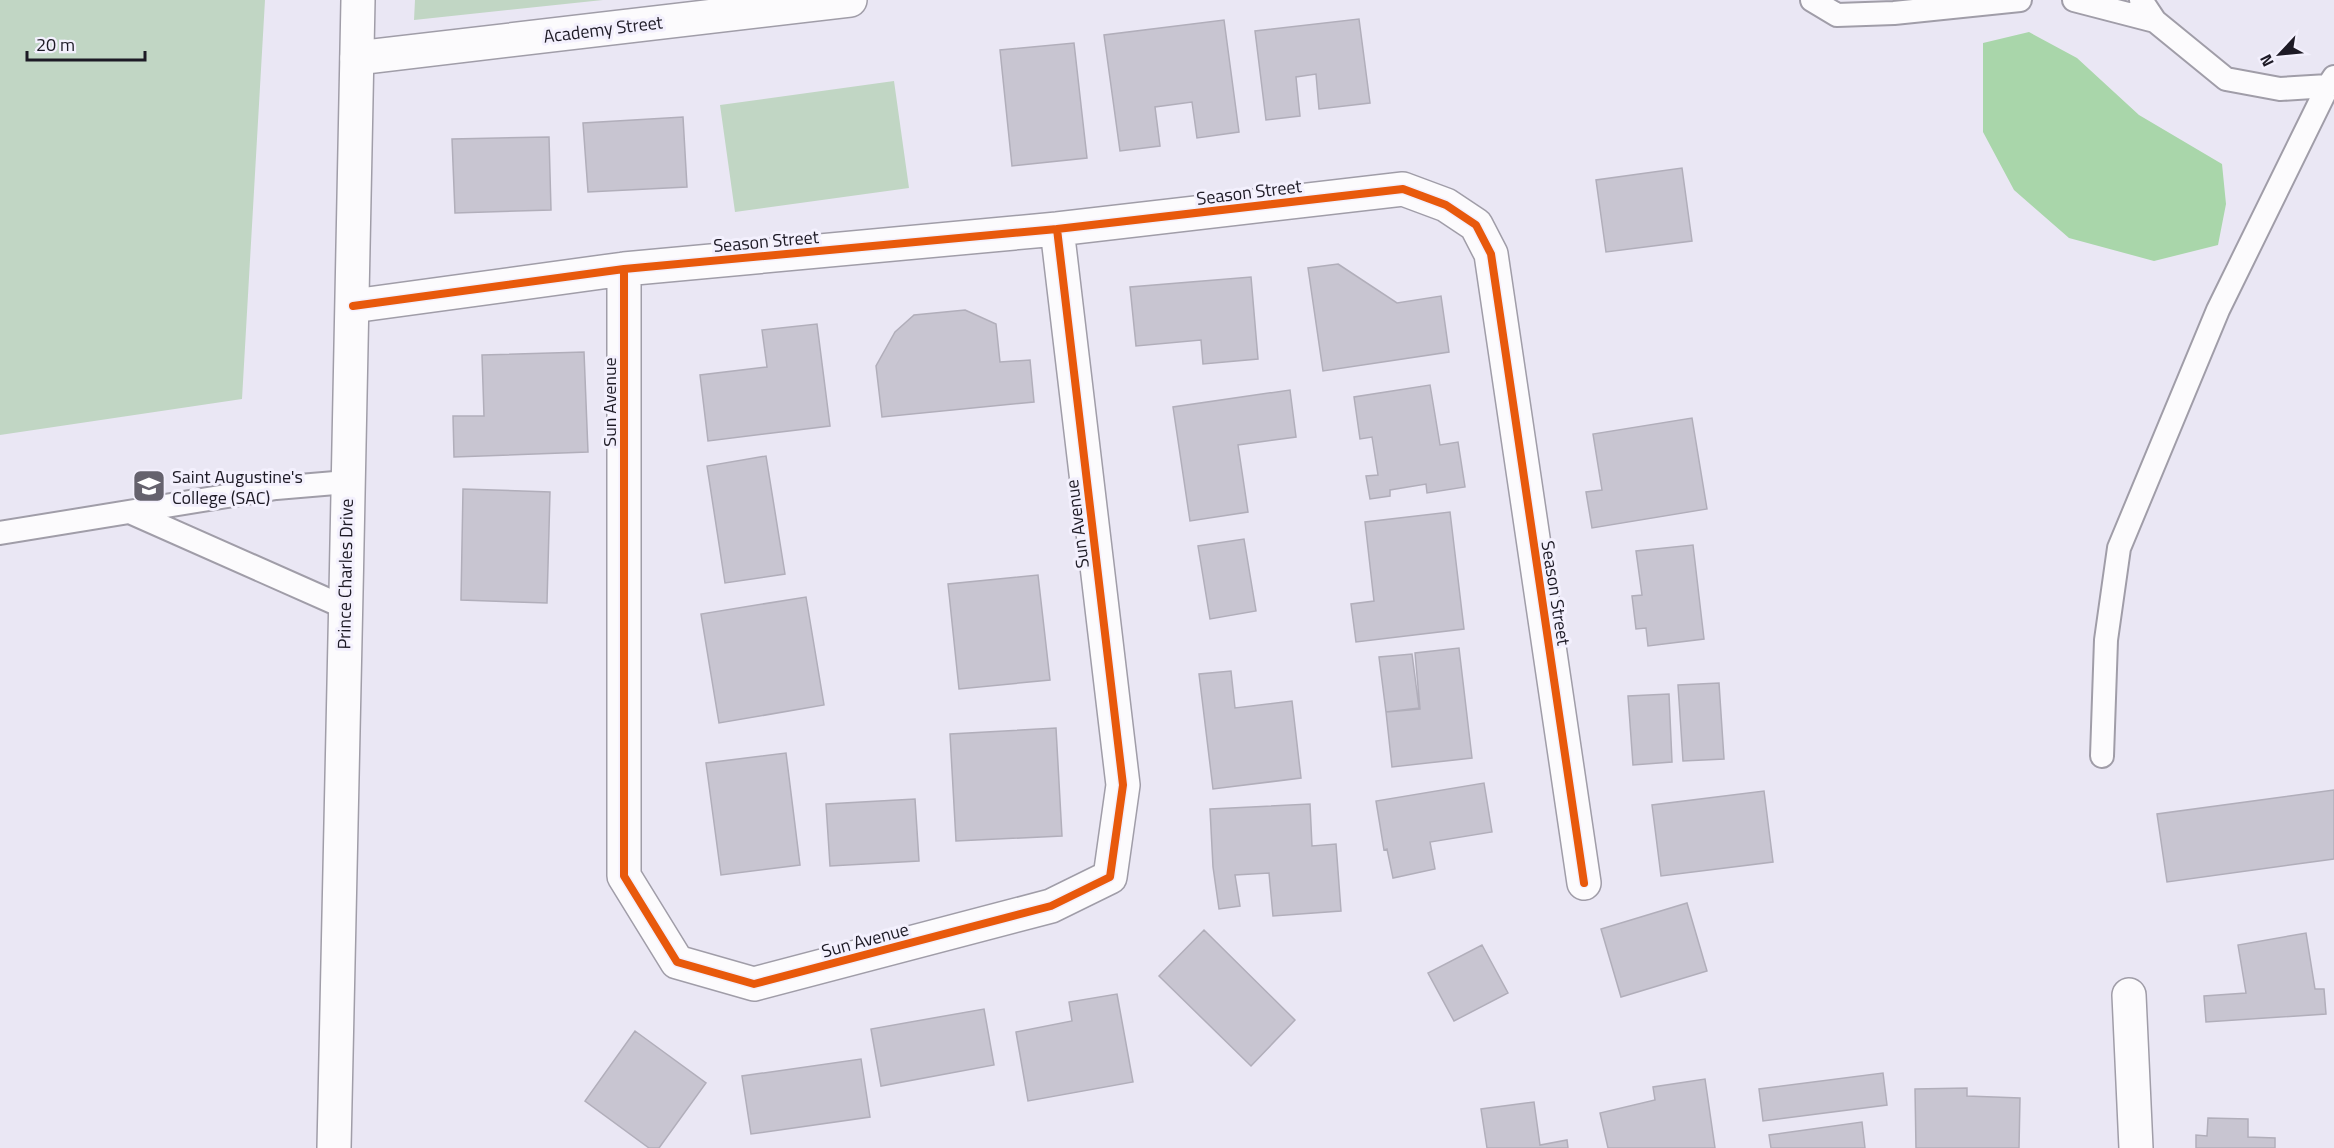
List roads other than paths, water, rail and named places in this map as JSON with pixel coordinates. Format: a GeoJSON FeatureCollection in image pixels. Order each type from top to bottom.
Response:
{"type":"FeatureCollection","features":[{"type":"Feature","properties":{"kind":"main road","name":"Prince Charles Drive"},"geometry":{"type":"LineString","coordinates":[[334,1148],[358,0]]}},
{"type":"Feature","properties":{"kind":"main road","name":"Academy Street"},"geometry":{"type":"LineString","coordinates":[[357,58],[850,0]]}},
{"type":"Feature","properties":{"kind":"main road","name":"Season Street"},"geometry":{"type":"LineString","coordinates":[[353,306],[624,269],[1058,229],[1403,189],[1446,205],[1476,225],[1491,254],[1584,883]]}},
{"type":"Feature","properties":{"kind":"main road","name":"Sun Avenue"},"geometry":{"type":"LineString","coordinates":[[624,269],[624,876],[676,962],[754,984],[1051,906],[1110,877],[1123,785],[1058,229]]}},
{"type":"Feature","properties":{"kind":"main road"},"geometry":{"type":"LineString","coordinates":[[2129,995],[2136,1148]]}},
{"type":"Feature","properties":{"kind":"lane"},"geometry":{"type":"LineString","coordinates":[[1812,0],[1837,15],[1894,13],[2020,0]]}},
{"type":"Feature","properties":{"kind":"lane"},"geometry":{"type":"LineString","coordinates":[[2074,0],[2155,21]]}},
{"type":"Feature","properties":{"kind":"lane"},"geometry":{"type":"LineString","coordinates":[[2141,0],[2155,21],[2226,79],[2280,89],[2331,82]]}},
{"type":"Feature","properties":{"kind":"lane"},"geometry":{"type":"LineString","coordinates":[[2102,756],[2106,640],[2119,548],[2218,310],[2331,82]]}},
{"type":"Feature","properties":{"kind":"lane"},"geometry":{"type":"LineString","coordinates":[[0,533],[276,488],[347,482]]}},
{"type":"Feature","properties":{"kind":"lane"},"geometry":{"type":"LineString","coordinates":[[132,513],[344,607]]}},
{"type":"Feature","properties":{"kind":"place","name":"Saint Augustine's College (SAC)"},"geometry":{"type":"Point","coordinates":[149,486]}}]}
